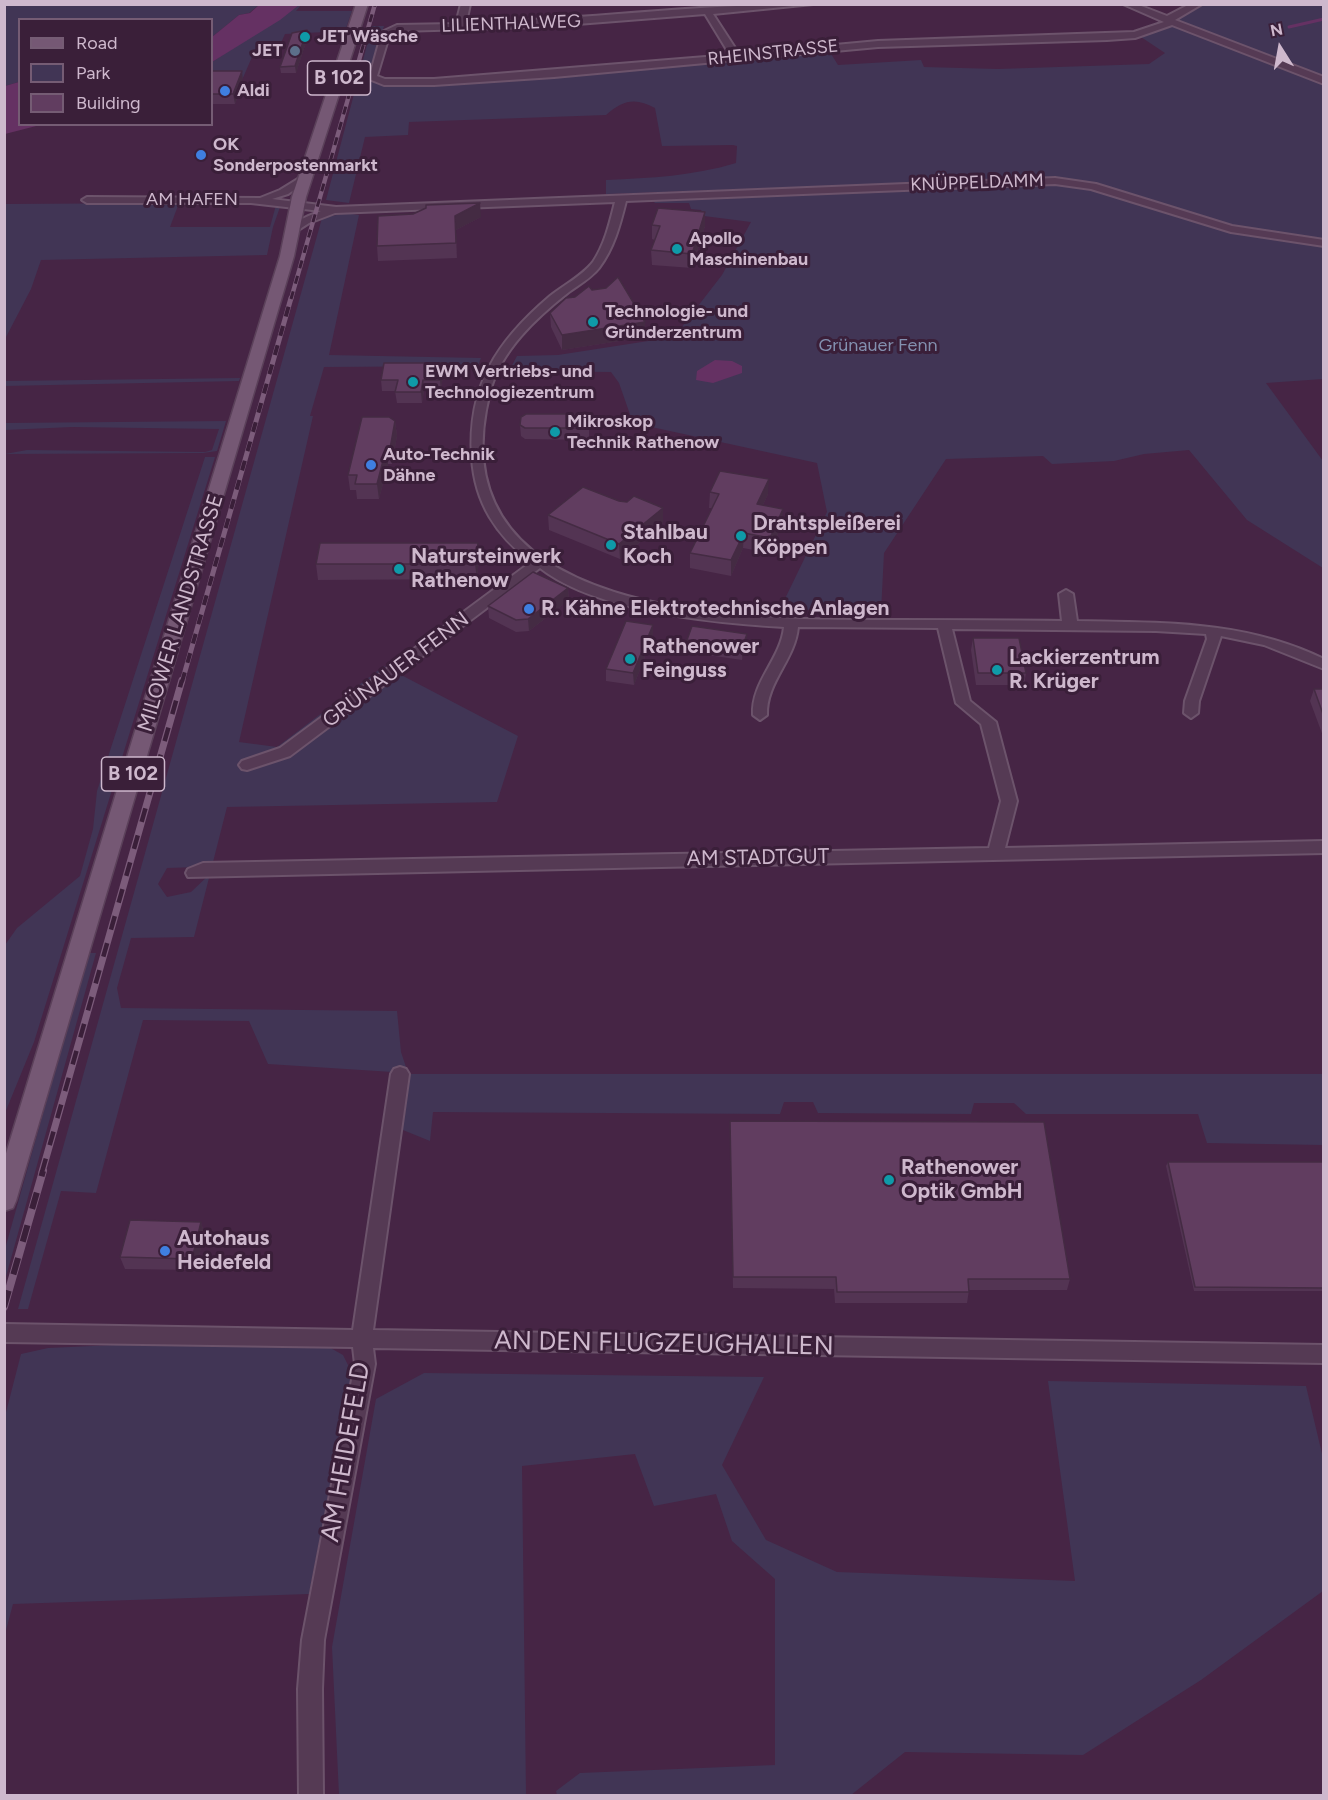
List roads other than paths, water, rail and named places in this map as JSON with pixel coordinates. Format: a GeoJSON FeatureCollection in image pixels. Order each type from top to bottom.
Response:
{"type":"FeatureCollection","features":[{"type":"Feature","properties":{"kind":"main road","name":"MILOWER LANDSTRASSE"},"geometry":{"type":"LineString","coordinates":[[4,1201],[268,322],[287,256],[297,205],[362,4]]}},
{"type":"Feature","properties":{"kind":"street"},"geometry":{"type":"LineString","coordinates":[[460,27],[466,4]]}},
{"type":"Feature","properties":{"kind":"street"},"geometry":{"type":"LineString","coordinates":[[610,4],[618,18]]}},
{"type":"Feature","properties":{"kind":"street","name":"LILIENTHALWEG"},"geometry":{"type":"LineString","coordinates":[[374,80],[372,77],[385,34],[392,30],[618,18],[809,4]]}},
{"type":"Feature","properties":{"kind":"street"},"geometry":{"type":"LineString","coordinates":[[1127,4],[1323,81]]}},
{"type":"Feature","properties":{"kind":"street","name":"RHEINSTRASSE"},"geometry":{"type":"LineString","coordinates":[[374,80],[434,82],[878,44],[1135,35],[1169,21],[1198,4]]}},
{"type":"Feature","properties":{"kind":"street"},"geometry":{"type":"LineString","coordinates":[[706,11],[736,57]]}},
{"type":"Feature","properties":{"kind":"street"},"geometry":{"type":"LineString","coordinates":[[251,201],[278,195],[306,177]]}},
{"type":"Feature","properties":{"kind":"street","name":"KNÜPPELDAMM"},"geometry":{"type":"LineString","coordinates":[[622,197],[1055,181],[1092,186],[1231,229],[1323,243]]}},
{"type":"Feature","properties":{"kind":"street"},"geometry":{"type":"LineString","coordinates":[[297,205],[336,210],[622,197],[604,255],[593,269],[541,311],[513,338],[488,376],[481,398],[478,450],[487,501],[511,539],[539,562],[599,592],[639,604],[692,614],[791,623],[1070,625],[1213,630],[1272,641],[1323,665]]}},
{"type":"Feature","properties":{"kind":"street","name":"AM HAFEN"},"geometry":{"type":"LineString","coordinates":[[87,200],[251,201],[297,205]]}},
{"type":"Feature","properties":{"kind":"street"},"geometry":{"type":"LineString","coordinates":[[558,200],[598,208],[611,220],[612,231]]}},
{"type":"Feature","properties":{"kind":"street"},"geometry":{"type":"LineString","coordinates":[[292,231],[305,221],[336,210]]}},
{"type":"Feature","properties":{"kind":"street","name":"GRÜNAUER FENN"},"geometry":{"type":"LineString","coordinates":[[247,765],[285,752],[539,562]]}},
{"type":"Feature","properties":{"kind":"street"},"geometry":{"type":"LineString","coordinates":[[1065,594],[1070,625]]}},
{"type":"Feature","properties":{"kind":"street"},"geometry":{"type":"LineString","coordinates":[[760,715],[758,707],[761,696],[786,650],[791,623]]}},
{"type":"Feature","properties":{"kind":"street"},"geometry":{"type":"LineString","coordinates":[[944,624],[963,703],[988,722],[1009,801],[998,837],[997,853]]}},
{"type":"Feature","properties":{"kind":"street"},"geometry":{"type":"LineString","coordinates":[[1191,713],[1194,695],[1214,639],[1213,630]]}},
{"type":"Feature","properties":{"kind":"street","name":"AM STADTGUT"},"geometry":{"type":"LineString","coordinates":[[194,873],[203,869],[1323,848]]}},
{"type":"Feature","properties":{"kind":"street","name":"AM HEIDEFELD"},"geometry":{"type":"LineString","coordinates":[[311,1796],[310,1700],[313,1640],[365,1364],[362,1338],[400,1074]]}},
{"type":"Feature","properties":{"kind":"street","name":"AN DEN FLUGZEUGHALLEN"},"geometry":{"type":"LineString","coordinates":[[4,1333],[1323,1354]]}},
{"type":"Feature","properties":{"kind":"waterway"},"geometry":{"type":"LineString","coordinates":[[1289,27],[1324,19]]}},
{"type":"Feature","properties":{"kind":"railway"},"geometry":{"type":"LineString","coordinates":[[291,299],[375,4]]}},
{"type":"Feature","properties":{"kind":"railway"},"geometry":{"type":"LineString","coordinates":[[182,682],[291,298]]}},
{"type":"Feature","properties":{"kind":"railway"},"geometry":{"type":"LineString","coordinates":[[42,1172],[182,680]]}},
{"type":"Feature","properties":{"kind":"railway"},"geometry":{"type":"LineString","coordinates":[[4,1307],[43,1171]]}},
{"type":"Feature","properties":{"kind":"place","name":"JET Wäsche"},"geometry":{"type":"Point","coordinates":[305,37]}},
{"type":"Feature","properties":{"kind":"place","name":"JET"},"geometry":{"type":"Point","coordinates":[295,51]}},
{"type":"Feature","properties":{"kind":"place","name":"Aldi"},"geometry":{"type":"Point","coordinates":[225,91]}},
{"type":"Feature","properties":{"kind":"place","name":"OK Sonderpostenmarkt"},"geometry":{"type":"Point","coordinates":[201,155]}},
{"type":"Feature","properties":{"kind":"place","name":"Apollo Maschinenbau"},"geometry":{"type":"Point","coordinates":[677,249]}},
{"type":"Feature","properties":{"kind":"place","name":"Technologie- und Gründerzentrum"},"geometry":{"type":"Point","coordinates":[593,322]}},
{"type":"Feature","properties":{"kind":"place","name":"EWM Vertriebs- und Technologiezentrum"},"geometry":{"type":"Point","coordinates":[413,382]}},
{"type":"Feature","properties":{"kind":"place","name":"Mikroskop Technik Rathenow"},"geometry":{"type":"Point","coordinates":[555,432]}},
{"type":"Feature","properties":{"kind":"place","name":"Auto-Technik Dähne"},"geometry":{"type":"Point","coordinates":[371,465]}},
{"type":"Feature","properties":{"kind":"place","name":"Drahtspleißerei Köppen"},"geometry":{"type":"Point","coordinates":[741,536]}},
{"type":"Feature","properties":{"kind":"place","name":"Stahlbau Koch"},"geometry":{"type":"Point","coordinates":[611,545]}},
{"type":"Feature","properties":{"kind":"place","name":"Natursteinwerk Rathenow"},"geometry":{"type":"Point","coordinates":[399,569]}},
{"type":"Feature","properties":{"kind":"place","name":"R. Kähne Elektrotechnische Anlagen"},"geometry":{"type":"Point","coordinates":[529,609]}},
{"type":"Feature","properties":{"kind":"place","name":"Rathenower Feinguss"},"geometry":{"type":"Point","coordinates":[630,659]}},
{"type":"Feature","properties":{"kind":"place","name":"Lackierzentrum R. Krüger"},"geometry":{"type":"Point","coordinates":[997,670]}},
{"type":"Feature","properties":{"kind":"place","name":"Rathenower Optik GmbH"},"geometry":{"type":"Point","coordinates":[889,1180]}},
{"type":"Feature","properties":{"kind":"place","name":"Autohaus Heidefeld"},"geometry":{"type":"Point","coordinates":[165,1251]}},
{"type":"Feature","properties":{"kind":"park label","name":"Grünauer Fenn"},"geometry":{"type":"Point","coordinates":[878,346]}}]}
